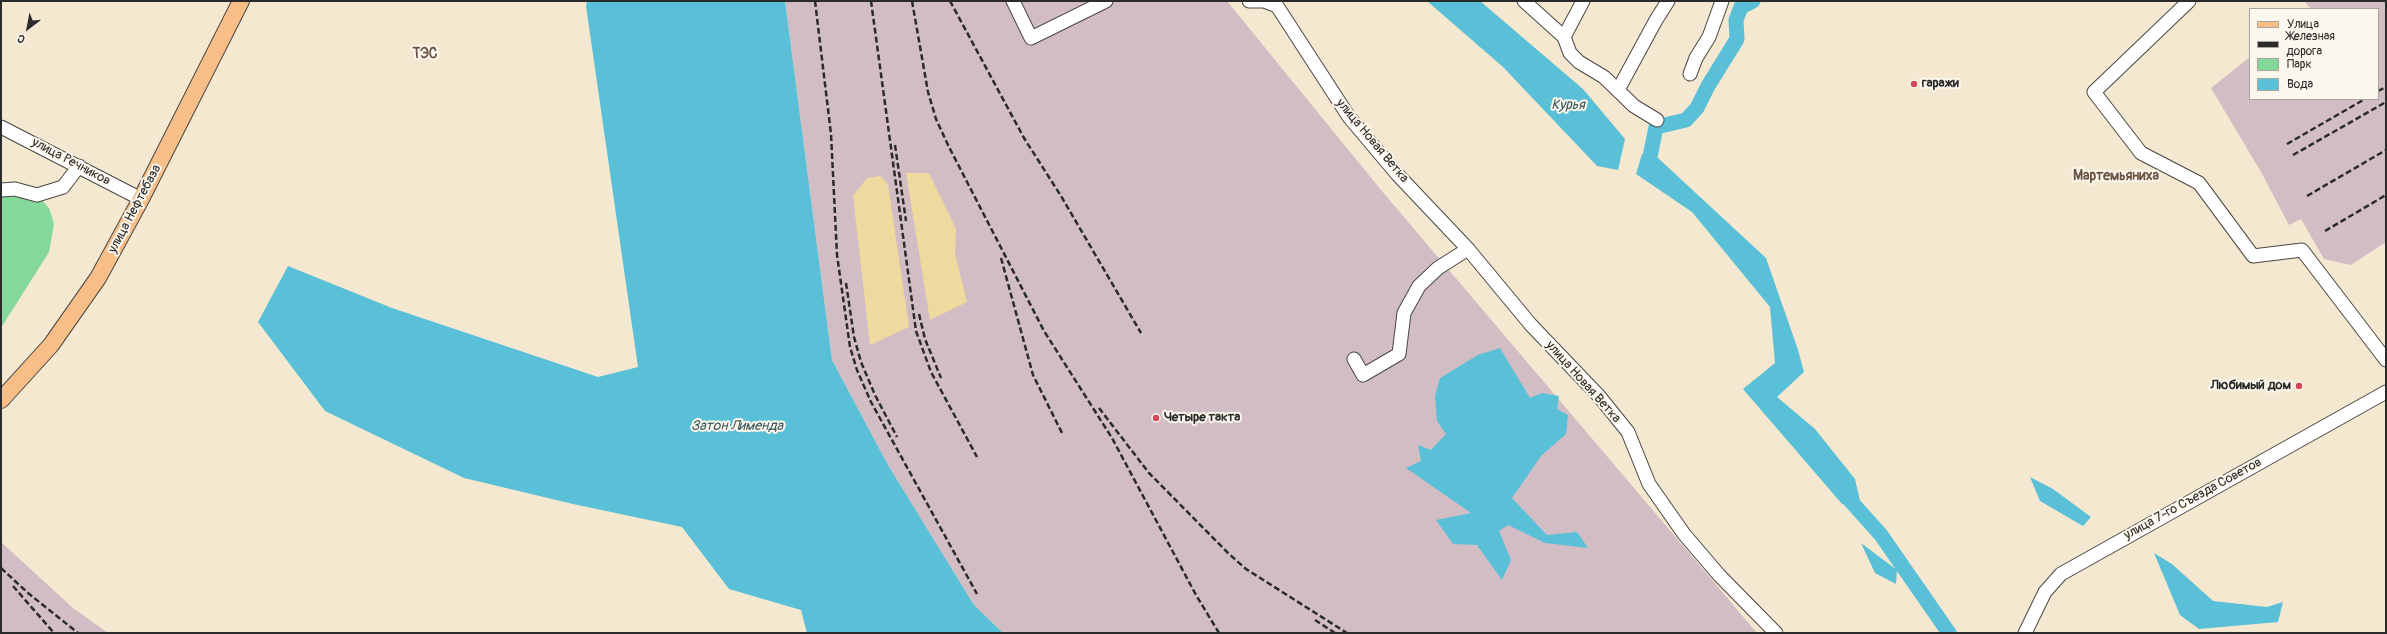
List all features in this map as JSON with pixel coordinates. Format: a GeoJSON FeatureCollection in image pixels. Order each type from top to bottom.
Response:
{"type":"FeatureCollection","features":[{"type":"Feature","properties":{"kind":"main road","name":"улица Нефтебаза"},"geometry":{"type":"LineString","coordinates":[[1,400],[51,345],[98,278],[141,199],[242,1]]}},
{"type":"Feature","properties":{"kind":"street"},"geometry":{"type":"LineString","coordinates":[[1013,1],[1031,38],[1106,1]]}},
{"type":"Feature","properties":{"kind":"street","name":"улица Новая Ветка"},"geometry":{"type":"LineString","coordinates":[[1249,1],[1264,1],[1277,6],[1348,117],[1398,174],[1468,249],[1521,314],[1568,366],[1599,396],[1628,432],[1649,484],[1684,534],[1719,575],[1776,633]]}},
{"type":"Feature","properties":{"kind":"street"},"geometry":{"type":"LineString","coordinates":[[1524,1],[1564,37],[1570,53],[1579,62],[1618,90],[1634,106],[1657,120]]}},
{"type":"Feature","properties":{"kind":"street"},"geometry":{"type":"LineString","coordinates":[[1564,37],[1583,1]]}},
{"type":"Feature","properties":{"kind":"street"},"geometry":{"type":"LineString","coordinates":[[1618,90],[1668,1]]}},
{"type":"Feature","properties":{"kind":"street"},"geometry":{"type":"LineString","coordinates":[[1690,74],[1696,58],[1709,37],[1722,1]]}},
{"type":"Feature","properties":{"kind":"street"},"geometry":{"type":"LineString","coordinates":[[2189,1],[2094,92],[2141,153],[2199,183],[2253,256],[2302,250],[2386,360]]}},
{"type":"Feature","properties":{"kind":"street","name":"улица Речников"},"geometry":{"type":"LineString","coordinates":[[1,126],[141,199]]}},
{"type":"Feature","properties":{"kind":"street"},"geometry":{"type":"LineString","coordinates":[[1,190],[15,189],[37,195],[63,187],[79,166]]}},
{"type":"Feature","properties":{"kind":"street"},"geometry":{"type":"LineString","coordinates":[[1354,359],[1363,375],[1400,354],[1404,312],[1419,286],[1438,268],[1468,249]]}},
{"type":"Feature","properties":{"kind":"street","name":"улица 7-го Съезда Советов"},"geometry":{"type":"LineString","coordinates":[[2025,633],[2045,592],[2061,574],[2386,392]]}},
{"type":"Feature","properties":{"kind":"shaded area"},"geometry":{"type":"Polygon","coordinates":[[[785,1],[1227,1],[1381,190],[1757,633],[1003,633],[974,605],[888,465],[832,360],[785,1]]]}},
{"type":"Feature","properties":{"kind":"shaded area"},"geometry":{"type":"Polygon","coordinates":[[[2304,1],[2386,1],[2386,242],[2351,265],[2324,259],[2301,219],[2289,225],[2261,172],[2211,88],[2249,58],[2249,100],[2379,100],[2379,8],[2310,8],[2304,1]]]}},
{"type":"Feature","properties":{"kind":"shaded area"},"geometry":{"type":"Polygon","coordinates":[[[1,542],[73,608],[108,633],[1,633],[1,542]]]}},
{"type":"Feature","properties":{"kind":"green space"},"geometry":{"type":"Polygon","coordinates":[[[1,190],[37,195],[49,208],[54,224],[49,252],[1,328],[1,190]]]}},
{"type":"Feature","properties":{"kind":"sand"},"geometry":{"type":"Polygon","coordinates":[[[906,173],[929,173],[956,229],[955,253],[967,302],[930,320],[906,173]]]}},
{"type":"Feature","properties":{"kind":"sand"},"geometry":{"type":"Polygon","coordinates":[[[880,176],[888,184],[909,327],[870,345],[853,196],[867,178],[880,176]]]}},
{"type":"Feature","properties":{"kind":"water","name":"Затон Лименда"},"geometry":{"type":"Polygon","coordinates":[[[587,1],[785,1],[832,360],[888,465],[974,605],[1003,633],[807,633],[801,610],[729,589],[682,527],[573,504],[464,478],[325,411],[258,322],[288,266],[392,308],[598,377],[638,367],[586,6],[587,1]]]}},
{"type":"Feature","properties":{"kind":"water","name":"Курья"},"geometry":{"type":"Polygon","coordinates":[[[1427,1],[1480,1],[1583,89],[1625,139],[1618,170],[1597,166],[1503,67],[1427,1]]]}},
{"type":"Feature","properties":{"kind":"water"},"geometry":{"type":"Polygon","coordinates":[[[1642,154],[1658,158],[1766,258],[1798,350],[1804,372],[1777,397],[1815,429],[1855,479],[1860,501],[1842,504],[1743,389],[1775,363],[1770,307],[1692,212],[1636,174],[1642,154]]]}},
{"type":"Feature","properties":{"kind":"water"},"geometry":{"type":"Polygon","coordinates":[[[1500,348],[1530,398],[1542,393],[1559,396],[1557,409],[1568,415],[1566,434],[1541,456],[1512,498],[1547,535],[1577,532],[1588,548],[1545,543],[1508,525],[1499,531],[1511,560],[1502,580],[1477,545],[1453,544],[1436,520],[1471,513],[1406,468],[1421,461],[1418,445],[1431,450],[1446,434],[1437,421],[1435,396],[1440,378],[1478,355],[1500,348]]]}},
{"type":"Feature","properties":{"kind":"water"},"geometry":{"type":"Polygon","coordinates":[[[2030,477],[2053,489],[2091,517],[2083,526],[2040,501],[2030,477]]]}},
{"type":"Feature","properties":{"kind":"water"},"geometry":{"type":"Polygon","coordinates":[[[1861,543],[1897,570],[1896,584],[1875,573],[1861,543]]]}},
{"type":"Feature","properties":{"kind":"water"},"geometry":{"type":"Polygon","coordinates":[[[2154,553],[2172,564],[2213,601],[2267,607],[2283,602],[2278,622],[2199,629],[2180,615],[2154,553]]]}},
{"type":"Feature","properties":{"kind":"waterway"},"geometry":{"type":"LineString","coordinates":[[1659,171],[1649,162],[1656,127],[1686,120],[1697,108],[1708,86],[1737,39],[1736,20],[1741,7],[1753,1]]}},
{"type":"Feature","properties":{"kind":"waterway"},"geometry":{"type":"LineString","coordinates":[[1839,488],[1881,535],[1949,633]]}},
{"type":"Feature","properties":{"kind":"railway"},"geometry":{"type":"LineString","coordinates":[[815,1],[831,134],[837,255],[850,347],[857,370],[871,402],[977,594]]}},
{"type":"Feature","properties":{"kind":"railway"},"geometry":{"type":"LineString","coordinates":[[871,1],[916,331],[931,372],[977,457]]}},
{"type":"Feature","properties":{"kind":"railway"},"geometry":{"type":"LineString","coordinates":[[912,1],[928,92],[936,119],[949,147],[1044,331],[1112,438],[1196,595],[1219,633]]}},
{"type":"Feature","properties":{"kind":"railway"},"geometry":{"type":"LineString","coordinates":[[950,1],[1024,138],[1061,196],[1141,333]]}},
{"type":"Feature","properties":{"kind":"railway"},"geometry":{"type":"LineString","coordinates":[[2379,90],[2386,87]]}},
{"type":"Feature","properties":{"kind":"railway"},"geometry":{"type":"LineString","coordinates":[[2287,144],[2363,100]]}},
{"type":"Feature","properties":{"kind":"railway"},"geometry":{"type":"LineString","coordinates":[[2293,155],[2386,102]]}},
{"type":"Feature","properties":{"kind":"railway"},"geometry":{"type":"LineString","coordinates":[[895,145],[906,221]]}},
{"type":"Feature","properties":{"kind":"railway"},"geometry":{"type":"LineString","coordinates":[[2307,196],[2386,150]]}},
{"type":"Feature","properties":{"kind":"railway"},"geometry":{"type":"LineString","coordinates":[[2325,231],[2386,195]]}},
{"type":"Feature","properties":{"kind":"railway"},"geometry":{"type":"LineString","coordinates":[[1001,258],[1033,375],[1063,435]]}},
{"type":"Feature","properties":{"kind":"railway"},"geometry":{"type":"LineString","coordinates":[[846,283],[854,337],[861,362],[875,395],[897,437]]}},
{"type":"Feature","properties":{"kind":"railway"},"geometry":{"type":"LineString","coordinates":[[919,314],[925,339],[941,378]]}},
{"type":"Feature","properties":{"kind":"railway"},"geometry":{"type":"LineString","coordinates":[[1099,408],[1149,473],[1228,553],[1246,569],[1347,633]]}},
{"type":"Feature","properties":{"kind":"railway"},"geometry":{"type":"LineString","coordinates":[[1,568],[28,593],[78,633]]}},
{"type":"Feature","properties":{"kind":"railway"},"geometry":{"type":"LineString","coordinates":[[13,586],[54,633]]}},
{"type":"Feature","properties":{"kind":"railway"},"geometry":{"type":"LineString","coordinates":[[1315,620],[1335,633]]}},
{"type":"Feature","properties":{"kind":"place","name":"гаражи"},"geometry":{"type":"Point","coordinates":[1914,84]}},
{"type":"Feature","properties":{"kind":"place","name":"Любимый дом"},"geometry":{"type":"Point","coordinates":[2299,386]}},
{"type":"Feature","properties":{"kind":"place","name":"Четыре такта"},"geometry":{"type":"Point","coordinates":[1156,418]}},
{"type":"Feature","properties":{"kind":"district","name":"ТЭС"},"geometry":{"type":"Point","coordinates":[425,54]}},
{"type":"Feature","properties":{"kind":"district","name":"Мартемьяниха"},"geometry":{"type":"Point","coordinates":[2116,176]}}]}
